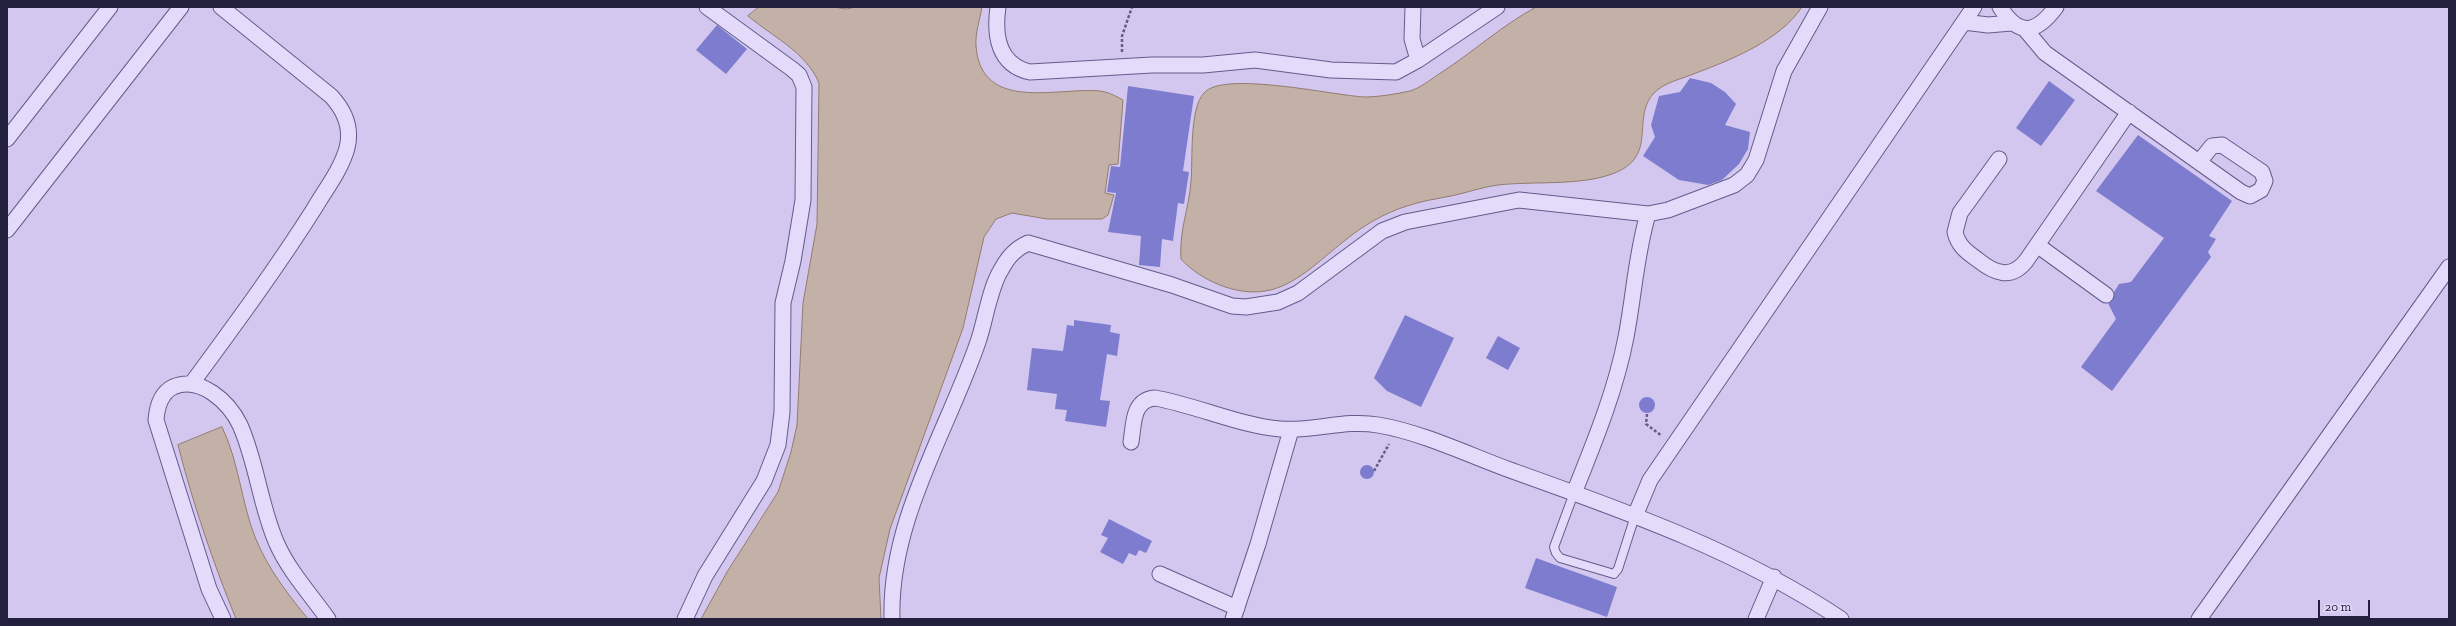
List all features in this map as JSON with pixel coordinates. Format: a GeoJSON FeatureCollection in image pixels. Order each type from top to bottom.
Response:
{"type":"FeatureCollection","features":[{"type":"Feature","properties":{"kind":"street"},"geometry":{"type":"LineString","coordinates":[[7,139],[110,7]]}},
{"type":"Feature","properties":{"kind":"street"},"geometry":{"type":"LineString","coordinates":[[7,230],[181,7]]}},
{"type":"Feature","properties":{"kind":"street"},"geometry":{"type":"LineString","coordinates":[[192,383],[282,260],[338,170],[348,141],[347,120],[339,105],[331,96],[221,7]]}},
{"type":"Feature","properties":{"kind":"street"},"geometry":{"type":"LineString","coordinates":[[685,619],[705,576],[764,481],[778,445],[782,412],[783,303],[793,261],[803,200],[804,87],[802,81],[792,69],[707,7]]}},
{"type":"Feature","properties":{"kind":"street"},"geometry":{"type":"LineString","coordinates":[[998,7],[996,20],[998,45],[1007,59],[1024,71],[1030,72],[1203,65],[1255,60],[1331,70],[1396,72],[1418,60],[1497,7]]}},
{"type":"Feature","properties":{"kind":"street"},"geometry":{"type":"LineString","coordinates":[[1413,7],[1412,39],[1418,60]]}},
{"type":"Feature","properties":{"kind":"street"},"geometry":{"type":"LineString","coordinates":[[892,619],[891,587],[908,518],[927,466],[978,342],[1000,271],[1012,253],[1020,246],[1028,243],[1172,285],[1232,306],[1246,307],[1278,302],[1298,293],[1382,231],[1405,222],[1519,200],[1648,214],[1668,210],[1734,185],[1747,175],[1756,160],[1784,71],[1820,7]]}},
{"type":"Feature","properties":{"kind":"street"},"geometry":{"type":"LineString","coordinates":[[1635,516],[1650,480],[1974,7]]}},
{"type":"Feature","properties":{"kind":"street"},"geometry":{"type":"LineString","coordinates":[[2000,7],[2045,53],[2199,162]]}},
{"type":"Feature","properties":{"kind":"street"},"geometry":{"type":"LineString","coordinates":[[1964,22],[1988,25],[2043,23],[2056,7]]}},
{"type":"Feature","properties":{"kind":"street"},"geometry":{"type":"LineString","coordinates":[[1999,159],[1960,214],[1955,225],[1956,238],[1963,249],[1987,268],[1999,273],[2017,270],[2037,245],[2129,112]]}},
{"type":"Feature","properties":{"kind":"street"},"geometry":{"type":"LineString","coordinates":[[1574,493],[1592,449],[1624,345],[1636,263],[1648,214]]}},
{"type":"Feature","properties":{"kind":"street"},"geometry":{"type":"LineString","coordinates":[[2037,245],[2106,295]]}},
{"type":"Feature","properties":{"kind":"street"},"geometry":{"type":"LineString","coordinates":[[2199,619],[2449,267]]}},
{"type":"Feature","properties":{"kind":"street"},"geometry":{"type":"LineString","coordinates":[[223,619],[209,589],[156,420],[159,404],[168,390],[175,386],[192,383],[202,386],[219,398],[240,424],[267,518],[277,544],[328,619]]}},
{"type":"Feature","properties":{"kind":"street"},"geometry":{"type":"LineString","coordinates":[[1131,442],[1136,410],[1144,401],[1155,398],[1266,427],[1291,430],[1359,423],[1396,429],[1574,493],[1716,548],[1774,577],[1841,619]]}},
{"type":"Feature","properties":{"kind":"street"},"geometry":{"type":"LineString","coordinates":[[1160,574],[1235,613],[1258,544],[1291,430]]}},
{"type":"Feature","properties":{"kind":"street"},"geometry":{"type":"LineString","coordinates":[[1756,619],[1774,577]]}},
{"type":"Feature","properties":{"kind":"lane"},"geometry":{"type":"LineString","coordinates":[[1574,493],[1554,547],[1560,558],[1614,574],[1618,569],[1635,516]]}},
{"type":"Feature","properties":{"kind":"path"},"geometry":{"type":"LineString","coordinates":[[1124,67],[1121,48],[1122,36],[1132,7]]}},
{"type":"Feature","properties":{"kind":"path"},"geometry":{"type":"LineString","coordinates":[[1647,414],[1646,424],[1674,445]]}},
{"type":"Feature","properties":{"kind":"path"},"geometry":{"type":"LineString","coordinates":[[1374,471],[1396,429]]}},
{"type":"Feature","properties":{"kind":"shaded area"},"geometry":{"type":"Polygon","coordinates":[[[759,7],[834,7],[846,9],[856,7],[982,7],[976,46],[981,67],[991,81],[1006,89],[1024,92],[1043,93],[1100,91],[1112,94],[1123,100],[1118,164],[1109,165],[1105,193],[1114,195],[1108,215],[1102,219],[1047,219],[1012,213],[996,219],[984,237],[963,328],[890,529],[879,578],[881,619],[701,619],[727,572],[778,492],[791,452],[797,425],[803,303],[817,224],[819,83],[806,62],[788,46],[748,16],[759,7]]]}},
{"type":"Feature","properties":{"kind":"shaded area"},"geometry":{"type":"Polygon","coordinates":[[[1536,7],[1802,7],[1793,19],[1769,39],[1740,55],[1662,86],[1657,90],[1647,104],[1644,115],[1640,148],[1635,158],[1626,167],[1612,174],[1599,178],[1571,182],[1492,186],[1457,195],[1423,201],[1407,206],[1390,212],[1365,226],[1350,236],[1306,272],[1286,284],[1265,291],[1242,291],[1219,285],[1198,274],[1181,259],[1181,238],[1191,181],[1194,122],[1199,101],[1204,93],[1215,87],[1233,84],[1281,86],[1365,97],[1410,91],[1429,81],[1523,14],[1536,7]]]}},
{"type":"Feature","properties":{"kind":"shaded area"},"geometry":{"type":"Polygon","coordinates":[[[222,427],[228,440],[246,510],[260,549],[278,580],[308,619],[236,619],[204,533],[178,445],[222,427]]]}},
{"type":"Feature","properties":{"kind":"building"},"geometry":{"type":"Polygon","coordinates":[[[717,25],[747,49],[726,74],[696,50],[717,25]]]}},
{"type":"Feature","properties":{"kind":"building"},"geometry":{"type":"Polygon","coordinates":[[[1690,78],[1711,83],[1725,92],[1736,104],[1725,125],[1750,132],[1748,149],[1739,164],[1722,180],[1708,185],[1679,180],[1643,156],[1655,137],[1651,125],[1659,96],[1680,92],[1690,78]]]}},
{"type":"Feature","properties":{"kind":"building"},"geometry":{"type":"Polygon","coordinates":[[[2049,81],[2075,100],[2041,146],[2016,128],[2049,81]]]}},
{"type":"Feature","properties":{"kind":"building"},"geometry":{"type":"Polygon","coordinates":[[[1128,86],[1194,96],[1183,171],[1189,172],[1184,204],[1178,203],[1173,241],[1162,239],[1160,267],[1139,265],[1141,236],[1108,232],[1116,193],[1107,192],[1111,166],[1120,167],[1128,86]]]}},
{"type":"Feature","properties":{"kind":"building"},"geometry":{"type":"Polygon","coordinates":[[[2138,135],[2232,201],[2209,236],[2216,239],[2208,252],[2211,257],[2112,391],[2081,367],[2116,319],[2108,303],[2113,300],[2114,292],[2119,284],[2131,282],[2164,238],[2096,191],[2138,135]]]}},
{"type":"Feature","properties":{"kind":"building"},"geometry":{"type":"Polygon","coordinates":[[[1405,315],[1454,338],[1421,407],[1387,391],[1374,378],[1405,315]]]}},
{"type":"Feature","properties":{"kind":"building"},"geometry":{"type":"Polygon","coordinates":[[[1074,320],[1111,325],[1110,332],[1120,334],[1117,356],[1107,354],[1100,400],[1110,401],[1106,427],[1065,421],[1067,410],[1055,409],[1057,394],[1027,390],[1032,348],[1063,351],[1067,325],[1074,326],[1074,320]]]}},
{"type":"Feature","properties":{"kind":"building"},"geometry":{"type":"Polygon","coordinates":[[[1498,336],[1520,348],[1508,370],[1486,358],[1498,336]]]}},
{"type":"Feature","properties":{"kind":"building"},"geometry":{"type":"Polygon","coordinates":[[[1644,397],[1650,397],[1655,402],[1653,411],[1650,413],[1644,413],[1639,408],[1639,402],[1644,397]]]}},
{"type":"Feature","properties":{"kind":"building"},"geometry":{"type":"Polygon","coordinates":[[[1364,465],[1370,465],[1374,469],[1374,475],[1370,479],[1364,479],[1360,475],[1360,469],[1364,465]]]}},
{"type":"Feature","properties":{"kind":"building"},"geometry":{"type":"Polygon","coordinates":[[[1109,519],[1152,541],[1146,553],[1139,550],[1136,556],[1129,553],[1123,564],[1100,552],[1108,538],[1101,535],[1109,519]]]}},
{"type":"Feature","properties":{"kind":"building"},"geometry":{"type":"Polygon","coordinates":[[[1536,558],[1617,587],[1607,617],[1525,588],[1536,558]]]}}]}
